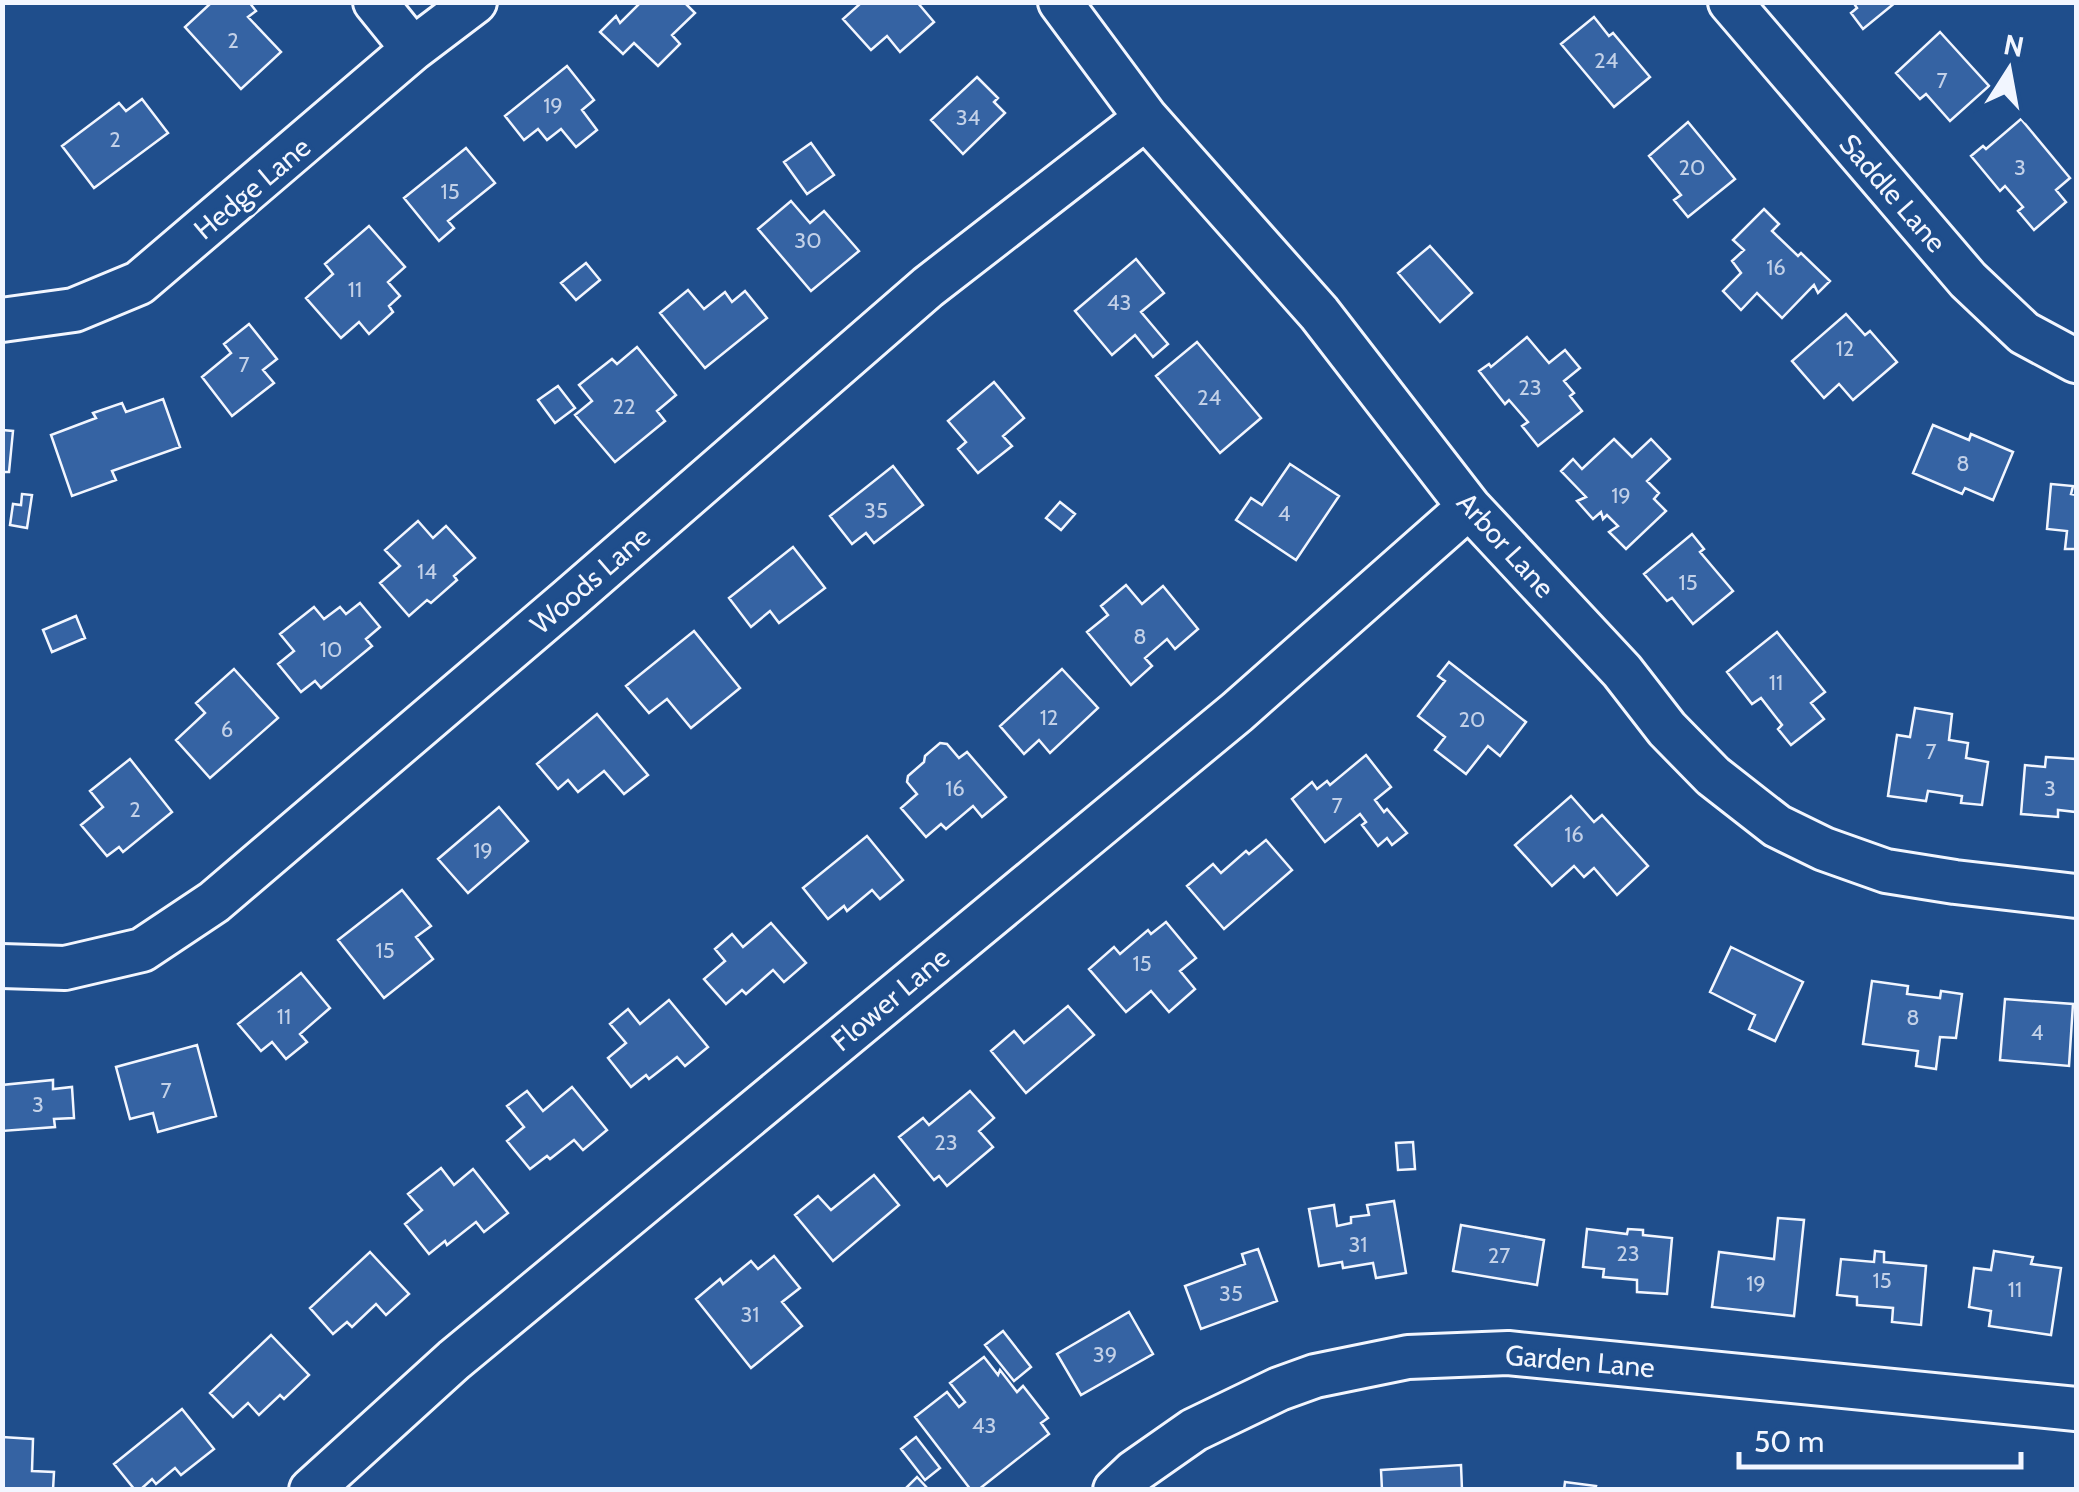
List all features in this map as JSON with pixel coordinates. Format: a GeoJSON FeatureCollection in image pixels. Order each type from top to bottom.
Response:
{"type":"FeatureCollection","features":[{"type":"Feature","properties":{"kind":"street"},"geometry":{"type":"LineString","coordinates":[[375,2],[414,50]]}},
{"type":"Feature","properties":{"kind":"street","name":"Hedge Lane"},"geometry":{"type":"LineString","coordinates":[[2,320],[74,310],[139,282],[475,2]]}},
{"type":"Feature","properties":{"kind":"street","name":"Arbor Lane"},"geometry":{"type":"LineString","coordinates":[[1060,2],[1146,118],[1319,313],[1469,508],[1622,671],[1667,729],[1713,776],[1777,826],[1824,850],[1886,871],[2076,896]]}},
{"type":"Feature","properties":{"kind":"street","name":"Saddle Lane"},"geometry":{"type":"LineString","coordinates":[[1730,2],[1968,280],[2024,332],[2076,361]]}},
{"type":"Feature","properties":{"kind":"street","name":"Woods Lane"},"geometry":{"type":"LineString","coordinates":[[2,966],[65,968],[142,950],[214,902],[928,288],[1146,118]]}},
{"type":"Feature","properties":{"kind":"street","name":"Flower Lane"},"geometry":{"type":"LineString","coordinates":[[310,1490],[454,1360],[1237,712],[1469,508]]}},
{"type":"Feature","properties":{"kind":"street","name":"Garden Lane"},"geometry":{"type":"LineString","coordinates":[[1115,1490],[1194,1430],[1279,1388],[1315,1376],[1408,1357],[1508,1353],[2076,1410]]}},
{"type":"Feature","properties":{"kind":"building"},"geometry":{"type":"Polygon","coordinates":[[[212,2],[249,2],[256,11],[248,17],[281,52],[241,89],[185,27],[212,2]]]}},
{"type":"Feature","properties":{"kind":"building"},"geometry":{"type":"Polygon","coordinates":[[[641,2],[684,2],[695,13],[672,35],[680,44],[658,66],[634,43],[623,54],[600,32],[616,16],[620,23],[641,2]]]}},
{"type":"Feature","properties":{"kind":"building"},"geometry":{"type":"Polygon","coordinates":[[[862,2],[917,2],[934,22],[900,52],[887,36],[871,50],[843,19],[862,2]]]}},
{"type":"Feature","properties":{"kind":"building"},"geometry":{"type":"Polygon","coordinates":[[[1853,2],[1896,2],[1863,29],[1851,13],[1857,8],[1853,2]]]}},
{"type":"Feature","properties":{"kind":"building"},"geometry":{"type":"Polygon","coordinates":[[[1594,17],[1650,77],[1614,107],[1561,44],[1594,17]]]}},
{"type":"Feature","properties":{"kind":"building"},"geometry":{"type":"Polygon","coordinates":[[[1940,32],[1989,86],[1950,121],[1926,94],[1920,99],[1896,73],[1940,32]]]}},
{"type":"Feature","properties":{"kind":"building"},"geometry":{"type":"Polygon","coordinates":[[[567,66],[594,100],[582,110],[597,130],[576,147],[561,129],[547,140],[538,129],[524,140],[505,116],[567,66]]]}},
{"type":"Feature","properties":{"kind":"building"},"geometry":{"type":"Polygon","coordinates":[[[977,77],[998,98],[994,102],[1005,113],[963,154],[931,120],[977,77]]]}},
{"type":"Feature","properties":{"kind":"building"},"geometry":{"type":"Polygon","coordinates":[[[142,99],[168,133],[94,188],[62,146],[119,103],[126,111],[142,99]]]}},
{"type":"Feature","properties":{"kind":"building"},"geometry":{"type":"Polygon","coordinates":[[[2021,119],[2070,178],[2056,190],[2066,202],[2034,230],[2018,211],[2023,207],[2005,186],[2000,191],[1971,156],[1983,146],[1986,149],[2021,119]]]}},
{"type":"Feature","properties":{"kind":"building"},"geometry":{"type":"Polygon","coordinates":[[[1688,122],[1735,179],[1688,217],[1674,200],[1681,195],[1649,156],[1688,122]]]}},
{"type":"Feature","properties":{"kind":"building"},"geometry":{"type":"Polygon","coordinates":[[[811,143],[834,175],[807,194],[784,162],[811,143]]]}},
{"type":"Feature","properties":{"kind":"building"},"geometry":{"type":"Polygon","coordinates":[[[466,148],[495,183],[448,221],[454,228],[439,241],[404,198],[466,148]]]}},
{"type":"Feature","properties":{"kind":"building"},"geometry":{"type":"Polygon","coordinates":[[[791,201],[810,223],[824,211],[859,251],[811,291],[758,229],[791,201]]]}},
{"type":"Feature","properties":{"kind":"building"},"geometry":{"type":"Polygon","coordinates":[[[1764,209],[1779,224],[1772,231],[1830,281],[1818,293],[1814,285],[1782,318],[1757,293],[1741,310],[1723,291],[1741,273],[1732,261],[1744,250],[1733,240],[1764,209]]]}},
{"type":"Feature","properties":{"kind":"building"},"geometry":{"type":"Polygon","coordinates":[[[369,226],[405,267],[388,282],[400,296],[389,306],[393,312],[369,334],[359,322],[341,338],[306,298],[333,274],[325,264],[369,226]]]}},
{"type":"Feature","properties":{"kind":"building"},"geometry":{"type":"Polygon","coordinates":[[[1430,246],[1472,293],[1440,322],[1398,273],[1430,246]]]}},
{"type":"Feature","properties":{"kind":"building"},"geometry":{"type":"Polygon","coordinates":[[[1136,259],[1164,293],[1141,312],[1168,344],[1153,357],[1135,335],[1112,355],[1075,311],[1136,259]]]}},
{"type":"Feature","properties":{"kind":"building"},"geometry":{"type":"Polygon","coordinates":[[[586,263],[600,280],[576,300],[561,283],[586,263]]]}},
{"type":"Feature","properties":{"kind":"building"},"geometry":{"type":"Polygon","coordinates":[[[688,290],[704,309],[725,292],[732,302],[745,291],[767,318],[705,368],[660,313],[688,290]]]}},
{"type":"Feature","properties":{"kind":"building"},"geometry":{"type":"Polygon","coordinates":[[[1846,314],[1865,335],[1870,331],[1897,362],[1853,400],[1839,384],[1824,398],[1792,361],[1846,314]]]}},
{"type":"Feature","properties":{"kind":"building"},"geometry":{"type":"Polygon","coordinates":[[[249,324],[277,359],[263,370],[274,383],[232,416],[202,377],[231,353],[224,344],[249,324]]]}},
{"type":"Feature","properties":{"kind":"building"},"geometry":{"type":"Polygon","coordinates":[[[1527,337],[1549,363],[1565,350],[1580,368],[1564,381],[1582,411],[1538,446],[1522,426],[1528,422],[1509,400],[1505,404],[1479,371],[1489,364],[1491,367],[1527,337]]]}},
{"type":"Feature","properties":{"kind":"building"},"geometry":{"type":"Polygon","coordinates":[[[1197,342],[1261,418],[1220,453],[1156,376],[1197,342]]]}},
{"type":"Feature","properties":{"kind":"building"},"geometry":{"type":"Polygon","coordinates":[[[637,347],[676,395],[657,411],[665,421],[615,462],[575,415],[592,401],[579,385],[612,359],[617,364],[637,347]]]}},
{"type":"Feature","properties":{"kind":"building"},"geometry":{"type":"Polygon","coordinates":[[[994,382],[1024,418],[1003,436],[1012,446],[978,473],[958,449],[966,442],[948,421],[994,382]]]}},
{"type":"Feature","properties":{"kind":"building"},"geometry":{"type":"Polygon","coordinates":[[[558,386],[575,408],[555,423],[538,400],[558,386]]]}},
{"type":"Feature","properties":{"kind":"building"},"geometry":{"type":"Polygon","coordinates":[[[163,399],[180,447],[112,471],[116,480],[72,496],[51,435],[122,403],[126,412],[163,399]]]}},
{"type":"Feature","properties":{"kind":"building"},"geometry":{"type":"Polygon","coordinates":[[[1933,425],[1969,440],[1971,434],[2013,452],[1993,500],[1965,488],[1962,494],[1913,473],[1933,425]]]}},
{"type":"Feature","properties":{"kind":"building"},"geometry":{"type":"Polygon","coordinates":[[[2,430],[13,431],[9,472],[2,472],[2,430]]]}},
{"type":"Feature","properties":{"kind":"building"},"geometry":{"type":"Polygon","coordinates":[[[1614,439],[1632,457],[1651,439],[1670,459],[1647,481],[1659,493],[1654,499],[1666,511],[1626,549],[1609,532],[1618,526],[1607,515],[1603,519],[1601,512],[1593,519],[1577,501],[1586,497],[1561,471],[1573,459],[1582,469],[1614,439]]]}},
{"type":"Feature","properties":{"kind":"building"},"geometry":{"type":"Polygon","coordinates":[[[1290,464],[1339,496],[1296,560],[1236,520],[1251,498],[1262,505],[1290,464]]]}},
{"type":"Feature","properties":{"kind":"building"},"geometry":{"type":"Polygon","coordinates":[[[893,466],[923,505],[874,543],[866,533],[852,544],[830,516],[893,466]]]}},
{"type":"Feature","properties":{"kind":"building"},"geometry":{"type":"Polygon","coordinates":[[[2051,484],[2073,486],[2076,549],[2065,549],[2067,531],[2047,529],[2051,484]]]}},
{"type":"Feature","properties":{"kind":"building"},"geometry":{"type":"Polygon","coordinates":[[[22,494],[32,495],[27,528],[10,525],[13,504],[21,505],[22,494]]]}},
{"type":"Feature","properties":{"kind":"building"},"geometry":{"type":"Polygon","coordinates":[[[1060,502],[1075,514],[1061,530],[1046,518],[1060,502]]]}},
{"type":"Feature","properties":{"kind":"building"},"geometry":{"type":"Polygon","coordinates":[[[418,521],[433,538],[446,526],[475,558],[431,603],[427,600],[409,616],[380,583],[400,566],[385,550],[418,521]]]}},
{"type":"Feature","properties":{"kind":"building"},"geometry":{"type":"Polygon","coordinates":[[[1692,534],[1704,549],[1700,552],[1733,591],[1693,624],[1672,598],[1667,601],[1644,574],[1692,534]]]}},
{"type":"Feature","properties":{"kind":"building"},"geometry":{"type":"Polygon","coordinates":[[[793,547],[825,588],[779,623],[770,611],[751,627],[729,598],[793,547]]]}},
{"type":"Feature","properties":{"kind":"building"},"geometry":{"type":"Polygon","coordinates":[[[1126,585],[1142,604],[1163,586],[1198,629],[1175,649],[1167,639],[1145,658],[1152,666],[1131,685],[1087,632],[1108,615],[1101,606],[1126,585]]]}},
{"type":"Feature","properties":{"kind":"building"},"geometry":{"type":"Polygon","coordinates":[[[360,603],[380,627],[366,639],[372,646],[321,688],[315,681],[301,692],[278,664],[294,651],[280,634],[314,607],[324,619],[340,607],[346,614],[360,603]]]}},
{"type":"Feature","properties":{"kind":"building"},"geometry":{"type":"Polygon","coordinates":[[[76,616],[85,638],[52,652],[43,630],[76,616]]]}},
{"type":"Feature","properties":{"kind":"building"},"geometry":{"type":"Polygon","coordinates":[[[694,631],[740,688],[691,728],[667,699],[649,713],[626,686],[694,631]]]}},
{"type":"Feature","properties":{"kind":"building"},"geometry":{"type":"Polygon","coordinates":[[[1777,632],[1825,692],[1811,703],[1824,719],[1791,745],[1778,729],[1782,725],[1761,698],[1752,704],[1727,672],[1777,632]]]}},
{"type":"Feature","properties":{"kind":"building"},"geometry":{"type":"Polygon","coordinates":[[[1449,662],[1526,722],[1500,756],[1488,746],[1466,774],[1435,750],[1445,737],[1418,716],[1445,681],[1438,676],[1449,662]]]}},
{"type":"Feature","properties":{"kind":"building"},"geometry":{"type":"Polygon","coordinates":[[[234,669],[278,718],[210,778],[176,740],[205,713],[196,703],[234,669]]]}},
{"type":"Feature","properties":{"kind":"building"},"geometry":{"type":"Polygon","coordinates":[[[1062,669],[1098,708],[1050,753],[1039,740],[1024,754],[1000,726],[1062,669]]]}},
{"type":"Feature","properties":{"kind":"building"},"geometry":{"type":"Polygon","coordinates":[[[1915,708],[1952,714],[1949,740],[1968,743],[1966,758],[1988,762],[1982,805],[1961,803],[1962,796],[1928,791],[1926,801],[1888,796],[1897,735],[1910,737],[1915,708]]]}},
{"type":"Feature","properties":{"kind":"building"},"geometry":{"type":"Polygon","coordinates":[[[597,714],[648,775],[624,794],[604,771],[578,792],[568,780],[558,789],[537,764],[597,714]]]}},
{"type":"Feature","properties":{"kind":"building"},"geometry":{"type":"Polygon","coordinates":[[[940,743],[947,744],[959,758],[967,752],[1006,797],[982,817],[973,806],[946,829],[941,824],[926,837],[901,808],[917,794],[907,782],[908,776],[940,743]]]}},
{"type":"Feature","properties":{"kind":"building"},"geometry":{"type":"Polygon","coordinates":[[[1366,755],[1391,787],[1375,800],[1407,833],[1392,845],[1387,838],[1378,846],[1362,825],[1366,822],[1360,814],[1325,842],[1292,799],[1312,782],[1317,789],[1327,781],[1330,785],[1366,755]]]}},
{"type":"Feature","properties":{"kind":"building"},"geometry":{"type":"Polygon","coordinates":[[[2046,757],[2076,759],[2076,812],[2058,810],[2058,817],[2021,814],[2025,765],[2045,767],[2046,757]]]}},
{"type":"Feature","properties":{"kind":"building"},"geometry":{"type":"Polygon","coordinates":[[[130,759],[172,812],[123,852],[119,847],[107,856],[81,825],[103,807],[90,791],[130,759]]]}},
{"type":"Feature","properties":{"kind":"building"},"geometry":{"type":"Polygon","coordinates":[[[1571,796],[1594,822],[1602,815],[1648,866],[1617,895],[1594,868],[1584,877],[1574,866],[1552,886],[1515,845],[1571,796]]]}},
{"type":"Feature","properties":{"kind":"building"},"geometry":{"type":"Polygon","coordinates":[[[499,807],[528,841],[468,893],[438,859],[499,807]]]}},
{"type":"Feature","properties":{"kind":"building"},"geometry":{"type":"Polygon","coordinates":[[[867,836],[903,880],[880,899],[872,890],[847,911],[844,906],[828,919],[803,888],[867,836]]]}},
{"type":"Feature","properties":{"kind":"building"},"geometry":{"type":"Polygon","coordinates":[[[1266,840],[1292,870],[1224,929],[1187,886],[1213,864],[1221,873],[1266,840]]]}},
{"type":"Feature","properties":{"kind":"building"},"geometry":{"type":"Polygon","coordinates":[[[402,890],[431,926],[416,937],[433,959],[384,998],[338,940],[402,890]]]}},
{"type":"Feature","properties":{"kind":"building"},"geometry":{"type":"Polygon","coordinates":[[[1166,922],[1196,958],[1180,971],[1195,989],[1169,1012],[1151,991],[1126,1012],[1089,969],[1114,947],[1120,954],[1148,930],[1151,934],[1166,922]]]}},
{"type":"Feature","properties":{"kind":"building"},"geometry":{"type":"Polygon","coordinates":[[[771,923],[806,963],[784,982],[773,970],[746,994],[742,990],[726,1004],[704,979],[725,961],[715,949],[732,934],[743,947],[771,923]]]}},
{"type":"Feature","properties":{"kind":"building"},"geometry":{"type":"Polygon","coordinates":[[[1731,947],[1803,982],[1775,1041],[1749,1029],[1755,1015],[1710,992],[1731,947]]]}},
{"type":"Feature","properties":{"kind":"building"},"geometry":{"type":"Polygon","coordinates":[[[301,973],[330,1008],[300,1034],[307,1042],[286,1059],[272,1042],[261,1051],[238,1024],[301,973]]]}},
{"type":"Feature","properties":{"kind":"building"},"geometry":{"type":"Polygon","coordinates":[[[1872,981],[1908,986],[1907,994],[1940,998],[1941,991],[1962,994],[1956,1038],[1940,1037],[1936,1069],[1916,1066],[1918,1051],[1863,1044],[1872,981]]]}},
{"type":"Feature","properties":{"kind":"building"},"geometry":{"type":"Polygon","coordinates":[[[2005,999],[2073,1004],[2069,1066],[2000,1060],[2005,999]]]}},
{"type":"Feature","properties":{"kind":"building"},"geometry":{"type":"Polygon","coordinates":[[[669,1000],[708,1047],[685,1066],[677,1057],[649,1079],[646,1075],[631,1087],[608,1058],[626,1043],[610,1024],[628,1009],[640,1024],[669,1000]]]}},
{"type":"Feature","properties":{"kind":"building"},"geometry":{"type":"Polygon","coordinates":[[[1068,1006],[1094,1035],[1026,1093],[991,1051],[1014,1031],[1024,1043],[1068,1006]]]}},
{"type":"Feature","properties":{"kind":"building"},"geometry":{"type":"Polygon","coordinates":[[[197,1045],[216,1116],[158,1132],[153,1113],[130,1119],[116,1067],[197,1045]]]}},
{"type":"Feature","properties":{"kind":"building"},"geometry":{"type":"Polygon","coordinates":[[[53,1080],[53,1089],[72,1087],[74,1118],[54,1119],[55,1127],[2,1131],[2,1085],[53,1080]]]}},
{"type":"Feature","properties":{"kind":"building"},"geometry":{"type":"Polygon","coordinates":[[[572,1087],[607,1130],[583,1150],[574,1140],[530,1169],[507,1141],[524,1127],[507,1106],[527,1091],[543,1111],[572,1087]]]}},
{"type":"Feature","properties":{"kind":"building"},"geometry":{"type":"Polygon","coordinates":[[[970,1091],[994,1118],[979,1131],[993,1147],[947,1186],[939,1176],[934,1180],[899,1137],[923,1118],[929,1125],[970,1091]]]}},
{"type":"Feature","properties":{"kind":"building"},"geometry":{"type":"Polygon","coordinates":[[[1413,1142],[1415,1169],[1398,1170],[1396,1143],[1413,1142]]]}},
{"type":"Feature","properties":{"kind":"building"},"geometry":{"type":"Polygon","coordinates":[[[441,1168],[454,1185],[473,1169],[508,1213],[484,1232],[476,1222],[429,1254],[405,1224],[422,1210],[408,1194],[441,1168]]]}},
{"type":"Feature","properties":{"kind":"building"},"geometry":{"type":"Polygon","coordinates":[[[874,1175],[899,1205],[833,1261],[795,1215],[818,1196],[831,1210],[874,1175]]]}},
{"type":"Feature","properties":{"kind":"building"},"geometry":{"type":"Polygon","coordinates":[[[1394,1201],[1406,1273],[1376,1278],[1373,1263],[1343,1268],[1342,1262],[1319,1266],[1309,1209],[1334,1205],[1337,1226],[1351,1223],[1351,1217],[1369,1215],[1367,1205],[1394,1201]]]}},
{"type":"Feature","properties":{"kind":"building"},"geometry":{"type":"Polygon","coordinates":[[[1778,1218],[1804,1220],[1794,1316],[1712,1307],[1719,1252],[1774,1259],[1778,1218]]]}},
{"type":"Feature","properties":{"kind":"building"},"geometry":{"type":"Polygon","coordinates":[[[1461,1225],[1544,1240],[1537,1285],[1453,1271],[1461,1225]]]}},
{"type":"Feature","properties":{"kind":"building"},"geometry":{"type":"Polygon","coordinates":[[[1587,1229],[1627,1234],[1628,1229],[1643,1230],[1643,1235],[1672,1238],[1667,1294],[1637,1292],[1637,1280],[1603,1277],[1604,1269],[1583,1267],[1587,1229]]]}},
{"type":"Feature","properties":{"kind":"building"},"geometry":{"type":"Polygon","coordinates":[[[1258,1249],[1277,1301],[1201,1329],[1185,1286],[1245,1264],[1242,1254],[1258,1249]]]}},
{"type":"Feature","properties":{"kind":"building"},"geometry":{"type":"Polygon","coordinates":[[[1875,1251],[1884,1252],[1884,1262],[1926,1266],[1921,1325],[1892,1322],[1893,1308],[1857,1305],[1857,1297],[1837,1295],[1841,1259],[1874,1262],[1875,1251]]]}},
{"type":"Feature","properties":{"kind":"building"},"geometry":{"type":"Polygon","coordinates":[[[1994,1251],[2033,1257],[2031,1264],[2061,1268],[2051,1335],[1989,1326],[1991,1311],[1969,1307],[1974,1268],[1991,1270],[1994,1251]]]}},
{"type":"Feature","properties":{"kind":"building"},"geometry":{"type":"Polygon","coordinates":[[[370,1252],[409,1294],[386,1315],[376,1304],[352,1327],[347,1322],[333,1334],[310,1308],[370,1252]]]}},
{"type":"Feature","properties":{"kind":"building"},"geometry":{"type":"Polygon","coordinates":[[[774,1256],[800,1288],[782,1302],[802,1326],[751,1368],[696,1299],[720,1279],[723,1284],[751,1261],[758,1269],[774,1256]]]}},
{"type":"Feature","properties":{"kind":"building"},"geometry":{"type":"Polygon","coordinates":[[[1129,1312],[1153,1354],[1081,1395],[1057,1354],[1129,1312]]]}},
{"type":"Feature","properties":{"kind":"building"},"geometry":{"type":"Polygon","coordinates":[[[1003,1331],[1031,1367],[1014,1381],[985,1345],[1003,1331]]]}},
{"type":"Feature","properties":{"kind":"building"},"geometry":{"type":"Polygon","coordinates":[[[271,1335],[309,1375],[284,1399],[280,1395],[259,1415],[248,1403],[233,1417],[210,1393],[271,1335]]]}},
{"type":"Feature","properties":{"kind":"building"},"geometry":{"type":"Polygon","coordinates":[[[984,1357],[1017,1392],[1023,1386],[1048,1418],[1041,1423],[1049,1434],[978,1490],[971,1490],[915,1417],[947,1392],[959,1407],[965,1402],[950,1383],[984,1357]]]}},
{"type":"Feature","properties":{"kind":"building"},"geometry":{"type":"Polygon","coordinates":[[[182,1409],[214,1449],[181,1475],[175,1468],[156,1484],[152,1479],[135,1490],[114,1464],[182,1409]]]}},
{"type":"Feature","properties":{"kind":"building"},"geometry":{"type":"Polygon","coordinates":[[[2,1437],[33,1439],[32,1471],[54,1472],[53,1490],[2,1490],[2,1437]]]}},
{"type":"Feature","properties":{"kind":"building"},"geometry":{"type":"Polygon","coordinates":[[[916,1437],[940,1468],[925,1480],[901,1449],[916,1437]]]}},
{"type":"Feature","properties":{"kind":"building"},"geometry":{"type":"Polygon","coordinates":[[[1461,1465],[1462,1490],[1382,1490],[1381,1470],[1461,1465]]]}},
{"type":"Feature","properties":{"kind":"building"},"geometry":{"type":"Polygon","coordinates":[[[917,1477],[929,1490],[904,1490],[917,1477]]]}},
{"type":"Feature","properties":{"kind":"building"},"geometry":{"type":"Polygon","coordinates":[[[1565,1482],[1596,1486],[1595,1490],[1564,1490],[1565,1482]]]}}]}
